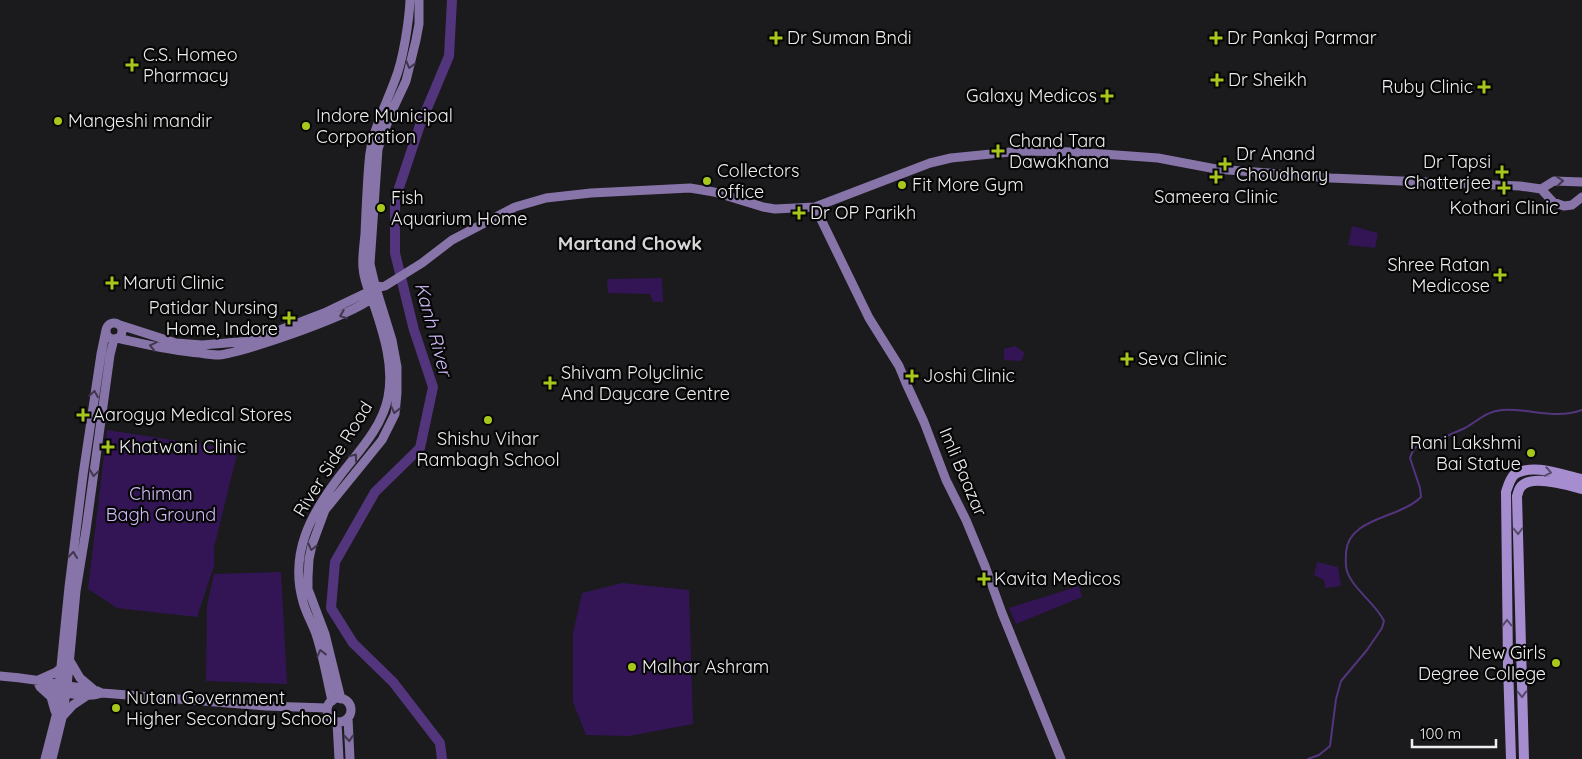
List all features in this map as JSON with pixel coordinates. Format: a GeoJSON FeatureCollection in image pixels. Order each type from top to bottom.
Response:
{"type":"FeatureCollection","features":[{"type":"Feature","properties":{"kind":"main road","name":"River Side Road"},"geometry":{"type":"LineString","coordinates":[[376,290],[363,266],[369,153],[396,78],[410,0]]}},
{"type":"Feature","properties":{"kind":"main road","name":"River Side Road"},"geometry":{"type":"LineString","coordinates":[[333,702],[325,634],[308,588],[308,577],[312,545],[325,510],[382,440],[395,414],[397,367],[392,340],[370,264],[378,149],[391,113],[406,81],[419,24],[419,0]]}},
{"type":"Feature","properties":{"kind":"main road"},"geometry":{"type":"LineString","coordinates":[[405,36],[416,40]]}},
{"type":"Feature","properties":{"kind":"main road"},"geometry":{"type":"LineString","coordinates":[[63,688],[62,668],[69,588],[83,475],[100,354],[107,326],[111,323],[117,323],[176,343],[202,345],[251,341],[324,313],[376,290],[472,229],[515,207],[546,198],[591,193],[690,188],[714,192],[775,209],[815,206],[930,163],[951,158],[1020,151],[1075,152],[1158,158],[1216,169],[1331,178],[1497,184],[1540,189],[1554,181],[1582,182]]}},
{"type":"Feature","properties":{"kind":"main road"},"geometry":{"type":"LineString","coordinates":[[1540,189],[1553,202],[1564,206],[1572,205],[1582,197]]}},
{"type":"Feature","properties":{"kind":"main road","name":"Imli Baazar"},"geometry":{"type":"LineString","coordinates":[[815,206],[870,318],[899,366],[924,422],[946,480],[966,520],[985,566],[1061,759]]}},
{"type":"Feature","properties":{"kind":"main road"},"geometry":{"type":"LineString","coordinates":[[106,330],[107,335],[115,338],[162,348],[219,355],[270,343],[349,313],[376,290]]}},
{"type":"Feature","properties":{"kind":"main road"},"geometry":{"type":"LineString","coordinates":[[52,759],[63,688],[70,661],[76,591],[88,520],[110,355],[115,338],[122,332],[120,325]]}},
{"type":"Feature","properties":{"kind":"main road"},"geometry":{"type":"LineString","coordinates":[[1511,759],[1506,492],[1514,475],[1529,470],[1540,470],[1582,479]]}},
{"type":"Feature","properties":{"kind":"main road"},"geometry":{"type":"LineString","coordinates":[[1524,759],[1517,496],[1520,488],[1527,481],[1536,480],[1582,488]]}},
{"type":"Feature","properties":{"kind":"main road"},"geometry":{"type":"LineString","coordinates":[[70,661],[80,678],[95,692]]}},
{"type":"Feature","properties":{"kind":"main road"},"geometry":{"type":"LineString","coordinates":[[0,682],[38,682],[62,668]]}},
{"type":"Feature","properties":{"kind":"main road"},"geometry":{"type":"LineString","coordinates":[[0,676],[95,692],[266,706],[346,701],[350,706],[348,718],[350,759]]}},
{"type":"Feature","properties":{"kind":"main road"},"geometry":{"type":"LineString","coordinates":[[38,682],[51,697],[59,717]]}},
{"type":"Feature","properties":{"kind":"main road"},"geometry":{"type":"LineString","coordinates":[[45,759],[59,717],[73,705],[95,692]]}},
{"type":"Feature","properties":{"kind":"main road"},"geometry":{"type":"LineString","coordinates":[[333,702],[329,717],[337,722],[348,718]]}},
{"type":"Feature","properties":{"kind":"main road"},"geometry":{"type":"LineString","coordinates":[[337,722],[339,759]]}},
{"type":"Feature","properties":{"kind":"green space"},"geometry":{"type":"Polygon","coordinates":[[[1352,226],[1378,233],[1375,248],[1348,245],[1352,226]]]}},
{"type":"Feature","properties":{"kind":"green space"},"geometry":{"type":"Polygon","coordinates":[[[662,278],[663,302],[653,302],[650,294],[608,293],[607,279],[662,278]]]}},
{"type":"Feature","properties":{"kind":"green space"},"geometry":{"type":"Polygon","coordinates":[[[1015,346],[1025,353],[1021,361],[1004,360],[1004,349],[1015,346]]]}},
{"type":"Feature","properties":{"kind":"green space","name":"Chiman Bagh Ground"},"geometry":{"type":"Polygon","coordinates":[[[107,430],[238,450],[214,548],[214,566],[197,617],[117,608],[88,589],[107,430]]]}},
{"type":"Feature","properties":{"kind":"green space"},"geometry":{"type":"Polygon","coordinates":[[[1317,562],[1338,567],[1341,586],[1325,588],[1324,580],[1314,575],[1317,562]]]}},
{"type":"Feature","properties":{"kind":"green space"},"geometry":{"type":"Polygon","coordinates":[[[281,572],[287,684],[206,681],[207,605],[214,574],[281,572]]]}},
{"type":"Feature","properties":{"kind":"green space","name":"Malhar Ashram"},"geometry":{"type":"Polygon","coordinates":[[[622,583],[689,590],[693,724],[629,736],[586,735],[573,702],[573,633],[582,593],[622,583]]]}},
{"type":"Feature","properties":{"kind":"green space"},"geometry":{"type":"Polygon","coordinates":[[[1079,586],[1082,597],[1016,624],[1009,608],[1079,586]]]}},
{"type":"Feature","properties":{"kind":"waterway","name":"Kanh River"},"geometry":{"type":"LineString","coordinates":[[442,759],[440,743],[393,682],[353,643],[331,608],[335,562],[375,492],[420,448],[433,387],[414,330],[395,253],[395,200],[420,125],[449,56],[452,0]]}},
{"type":"Feature","properties":{"kind":"waterway"},"geometry":{"type":"LineString","coordinates":[[1308,759],[1319,755],[1330,746],[1336,699],[1341,681],[1367,650],[1382,628],[1384,621],[1354,584],[1346,569],[1346,552],[1349,540],[1365,525],[1400,510],[1421,497],[1410,458],[1414,449],[1421,443],[1444,437],[1496,411],[1512,410],[1562,414],[1582,410]]}},
{"type":"Feature","properties":{"kind":"place","name":"Dr Suman Bndi"},"geometry":{"type":"Point","coordinates":[776,38]}},
{"type":"Feature","properties":{"kind":"place","name":"Dr Pankaj Parmar"},"geometry":{"type":"Point","coordinates":[1216,38]}},
{"type":"Feature","properties":{"kind":"place","name":"C.S. Homeo Pharmacy"},"geometry":{"type":"Point","coordinates":[132,65]}},
{"type":"Feature","properties":{"kind":"place","name":"Dr Sheikh"},"geometry":{"type":"Point","coordinates":[1217,80]}},
{"type":"Feature","properties":{"kind":"place","name":"Ruby Clinic"},"geometry":{"type":"Point","coordinates":[1484,87]}},
{"type":"Feature","properties":{"kind":"place","name":"Galaxy Medicos"},"geometry":{"type":"Point","coordinates":[1107,96]}},
{"type":"Feature","properties":{"kind":"place","name":"Mangeshi mandir"},"geometry":{"type":"Point","coordinates":[58,121]}},
{"type":"Feature","properties":{"kind":"place","name":"Indore Municipal Corporation"},"geometry":{"type":"Point","coordinates":[306,126]}},
{"type":"Feature","properties":{"kind":"place","name":"Chand Tara Dawakhana"},"geometry":{"type":"Point","coordinates":[998,151]}},
{"type":"Feature","properties":{"kind":"place","name":"Dr Anand Choudhary"},"geometry":{"type":"Point","coordinates":[1225,164]}},
{"type":"Feature","properties":{"kind":"place","name":"Dr Tapsi Chatterjee"},"geometry":{"type":"Point","coordinates":[1502,172]}},
{"type":"Feature","properties":{"kind":"place","name":"Sameera Clinic"},"geometry":{"type":"Point","coordinates":[1216,177]}},
{"type":"Feature","properties":{"kind":"place","name":"Collectors office"},"geometry":{"type":"Point","coordinates":[707,181]}},
{"type":"Feature","properties":{"kind":"place","name":"Fit More Gym"},"geometry":{"type":"Point","coordinates":[902,185]}},
{"type":"Feature","properties":{"kind":"place","name":"Kothari Clinic"},"geometry":{"type":"Point","coordinates":[1504,188]}},
{"type":"Feature","properties":{"kind":"place","name":"Fish Aquarium Home"},"geometry":{"type":"Point","coordinates":[381,208]}},
{"type":"Feature","properties":{"kind":"place","name":"Dr OP Parikh"},"geometry":{"type":"Point","coordinates":[799,213]}},
{"type":"Feature","properties":{"kind":"place","name":"Shree Ratan Medicose"},"geometry":{"type":"Point","coordinates":[1500,275]}},
{"type":"Feature","properties":{"kind":"place","name":"Maruti Clinic"},"geometry":{"type":"Point","coordinates":[112,283]}},
{"type":"Feature","properties":{"kind":"place","name":"Patidar Nursing Home, Indore"},"geometry":{"type":"Point","coordinates":[289,318]}},
{"type":"Feature","properties":{"kind":"place","name":"Seva Clinic"},"geometry":{"type":"Point","coordinates":[1127,359]}},
{"type":"Feature","properties":{"kind":"place","name":"Joshi Clinic"},"geometry":{"type":"Point","coordinates":[912,376]}},
{"type":"Feature","properties":{"kind":"place","name":"Shivam Polyclinic And Daycare Centre"},"geometry":{"type":"Point","coordinates":[550,383]}},
{"type":"Feature","properties":{"kind":"place","name":"Aarogya Medical Stores"},"geometry":{"type":"Point","coordinates":[83,415]}},
{"type":"Feature","properties":{"kind":"place","name":"Shishu Vihar Rambagh School"},"geometry":{"type":"Point","coordinates":[488,420]}},
{"type":"Feature","properties":{"kind":"place","name":"Khatwani Clinic"},"geometry":{"type":"Point","coordinates":[108,447]}},
{"type":"Feature","properties":{"kind":"place","name":"Rani Lakshmi Bai Statue"},"geometry":{"type":"Point","coordinates":[1531,453]}},
{"type":"Feature","properties":{"kind":"place","name":"Kavita Medicos"},"geometry":{"type":"Point","coordinates":[984,579]}},
{"type":"Feature","properties":{"kind":"place","name":"New Girls Degree College"},"geometry":{"type":"Point","coordinates":[1556,663]}},
{"type":"Feature","properties":{"kind":"place","name":"Malhar Ashram"},"geometry":{"type":"Point","coordinates":[632,667]}},
{"type":"Feature","properties":{"kind":"place","name":"Nutan Government Higher Secondary School"},"geometry":{"type":"Point","coordinates":[116,708]}},
{"type":"Feature","properties":{"kind":"district","name":"Martand Chowk"},"geometry":{"type":"Point","coordinates":[630,243]}}]}
